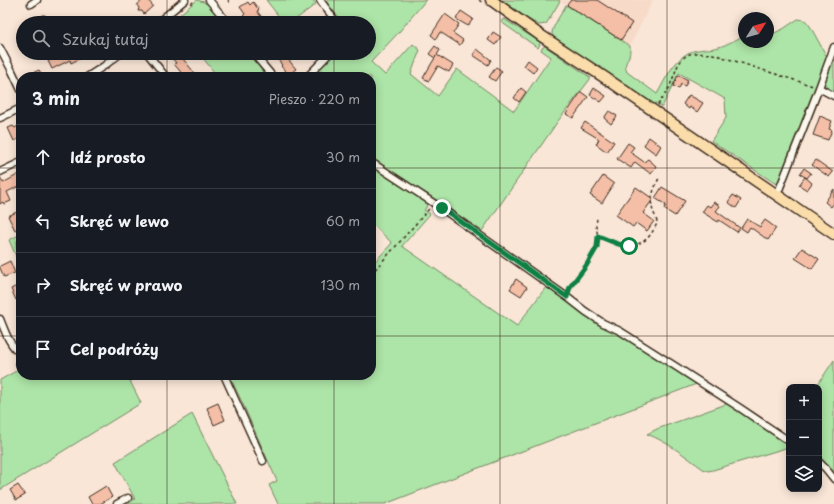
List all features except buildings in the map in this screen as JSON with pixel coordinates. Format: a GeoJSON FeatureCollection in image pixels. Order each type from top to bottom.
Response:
{"type":"FeatureCollection","features":[{"type":"Feature","properties":{"kind":"main road"},"geometry":{"type":"LineString","coordinates":[[491,0],[540,35],[834,234]]}},
{"type":"Feature","properties":{"kind":"street"},"geometry":{"type":"LineString","coordinates":[[166,16],[186,0]]}},
{"type":"Feature","properties":{"kind":"street"},"geometry":{"type":"LineString","coordinates":[[209,0],[222,16]]}},
{"type":"Feature","properties":{"kind":"street"},"geometry":{"type":"LineString","coordinates":[[320,0],[332,16]]}},
{"type":"Feature","properties":{"kind":"street"},"geometry":{"type":"LineString","coordinates":[[777,195],[834,47]]}},
{"type":"Feature","properties":{"kind":"street"},"geometry":{"type":"LineString","coordinates":[[0,48],[16,80]]}},
{"type":"Feature","properties":{"kind":"street"},"geometry":{"type":"LineString","coordinates":[[95,72],[112,60]]}},
{"type":"Feature","properties":{"kind":"street"},"geometry":{"type":"LineString","coordinates":[[153,60],[162,72]]}},
{"type":"Feature","properties":{"kind":"street"},"geometry":{"type":"LineString","coordinates":[[259,60],[269,72]]}},
{"type":"Feature","properties":{"kind":"street"},"geometry":{"type":"LineString","coordinates":[[312,72],[323,60]]}},
{"type":"Feature","properties":{"kind":"street"},"geometry":{"type":"LineString","coordinates":[[819,88],[834,96]]}},
{"type":"Feature","properties":{"kind":"street"},"geometry":{"type":"LineString","coordinates":[[0,118],[16,110]]}},
{"type":"Feature","properties":{"kind":"street"},"geometry":{"type":"LineString","coordinates":[[0,172],[16,164]]}},
{"type":"Feature","properties":{"kind":"street"},"geometry":{"type":"LineString","coordinates":[[376,165],[435,203],[585,311],[675,366],[786,439]]}},
{"type":"Feature","properties":{"kind":"street"},"geometry":{"type":"LineString","coordinates":[[0,319],[11,343],[16,350]]}},
{"type":"Feature","properties":{"kind":"street"},"geometry":{"type":"LineString","coordinates":[[226,380],[263,461]]}},
{"type":"Feature","properties":{"kind":"street"},"geometry":{"type":"LineString","coordinates":[[822,465],[834,479]]}},
{"type":"Feature","properties":{"kind":"street"},"geometry":{"type":"LineString","coordinates":[[117,504],[128,498]]}},
{"type":"Feature","properties":{"kind":"path"},"geometry":{"type":"LineString","coordinates":[[228,0],[230,2],[232,0]]}},
{"type":"Feature","properties":{"kind":"path"},"geometry":{"type":"LineString","coordinates":[[655,112],[669,88],[678,65],[682,59],[693,53],[713,54],[819,88]]}},
{"type":"Feature","properties":{"kind":"path"},"geometry":{"type":"LineString","coordinates":[[598,236],[618,244],[629,246],[638,244],[647,239],[657,223],[651,204],[652,195],[659,178]]}},
{"type":"Feature","properties":{"kind":"path"},"geometry":{"type":"LineString","coordinates":[[376,268],[435,203]]}},
{"type":"Feature","properties":{"kind":"path"},"geometry":{"type":"LineString","coordinates":[[567,297],[570,287],[586,266],[597,247],[597,218]]}},
{"type":"Feature","properties":{"kind":"shaded area"},"geometry":{"type":"Polygon","coordinates":[[[558,0],[653,0],[630,46],[558,0]]]}},
{"type":"Feature","properties":{"kind":"green space"},"geometry":{"type":"Polygon","coordinates":[[[197,0],[206,4],[207,2],[219,16],[178,16],[197,0]]]}},
{"type":"Feature","properties":{"kind":"green space"},"geometry":{"type":"Polygon","coordinates":[[[266,0],[313,0],[316,4],[300,16],[279,16],[266,0]]]}},
{"type":"Feature","properties":{"kind":"green space"},"geometry":{"type":"Polygon","coordinates":[[[324,0],[426,0],[376,57],[376,16],[336,16],[324,0]]]}},
{"type":"Feature","properties":{"kind":"green space"},"geometry":{"type":"Polygon","coordinates":[[[502,0],[560,1],[546,24],[539,25],[502,0]]]}},
{"type":"Feature","properties":{"kind":"green space"},"geometry":{"type":"Polygon","coordinates":[[[566,5],[630,46],[629,55],[626,62],[627,72],[657,94],[674,66],[683,56],[688,53],[696,50],[719,47],[738,39],[738,48],[774,48],[774,33],[798,19],[805,20],[810,26],[827,57],[779,183],[776,184],[711,141],[726,118],[725,99],[679,73],[662,107],[656,103],[653,104],[555,39],[552,34],[552,30],[566,5]]]}},
{"type":"Feature","properties":{"kind":"green space"},"geometry":{"type":"Polygon","coordinates":[[[503,19],[540,42],[538,48],[501,22],[503,19]]]}},
{"type":"Feature","properties":{"kind":"green space"},"geometry":{"type":"Polygon","coordinates":[[[413,44],[420,50],[411,74],[438,96],[457,69],[514,111],[551,57],[541,50],[545,46],[591,78],[558,121],[482,231],[399,176],[376,163],[376,72],[324,72],[322,70],[317,72],[328,60],[373,60],[371,62],[385,75],[413,44]]]}},
{"type":"Feature","properties":{"kind":"green space"},"geometry":{"type":"Polygon","coordinates":[[[834,56],[834,92],[824,84],[834,56]]]}},
{"type":"Feature","properties":{"kind":"green space"},"geometry":{"type":"Polygon","coordinates":[[[205,60],[255,60],[263,72],[214,72],[205,60]]]}},
{"type":"Feature","properties":{"kind":"green space"},"geometry":{"type":"Polygon","coordinates":[[[376,169],[418,194],[427,203],[424,210],[430,214],[402,246],[517,326],[546,287],[600,324],[617,332],[699,383],[385,504],[278,504],[269,485],[277,481],[231,380],[376,380],[376,261],[392,243],[376,228],[376,169]]]}},
{"type":"Feature","properties":{"kind":"green space"},"geometry":{"type":"Polygon","coordinates":[[[16,236],[16,256],[9,240],[16,236]]]}},
{"type":"Feature","properties":{"kind":"green space"},"geometry":{"type":"Polygon","coordinates":[[[834,360],[834,475],[822,463],[822,384],[818,384],[834,360]]]}},
{"type":"Feature","properties":{"kind":"green space"},"geometry":{"type":"Polygon","coordinates":[[[16,371],[16,380],[130,380],[141,403],[0,490],[0,380],[16,371]]]}},
{"type":"Feature","properties":{"kind":"green space"},"geometry":{"type":"Polygon","coordinates":[[[729,403],[786,442],[786,448],[708,471],[669,445],[647,434],[729,403]]]}},
{"type":"Feature","properties":{"kind":"green space"},"geometry":{"type":"Polygon","coordinates":[[[192,414],[237,504],[127,504],[135,499],[115,462],[192,414]]]}},
{"type":"Feature","properties":{"kind":"route"},"geometry":{"type":"LineString","coordinates":[[442,208],[567,297],[570,287],[586,266],[597,247],[598,236],[618,244],[629,246]]}}]}
